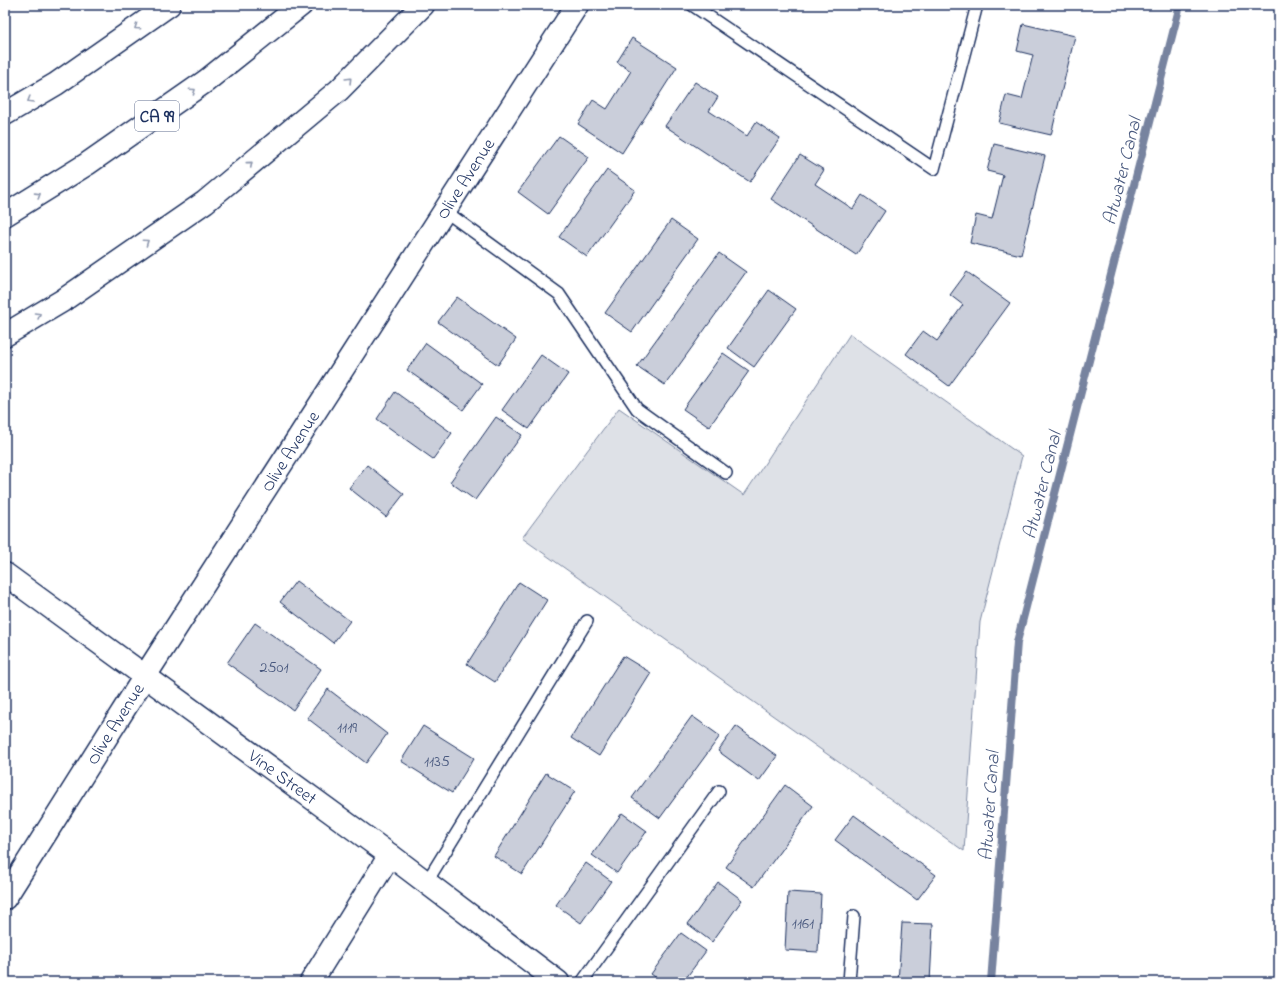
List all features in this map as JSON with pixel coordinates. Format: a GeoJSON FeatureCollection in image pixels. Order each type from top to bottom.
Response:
{"type":"FeatureCollection","features":[{"type":"Feature","properties":{"kind":"main road"},"geometry":{"type":"LineString","coordinates":[[5,114],[56,84],[169,5]]}},
{"type":"Feature","properties":{"kind":"main road","name":"CA 99"},"geometry":{"type":"LineString","coordinates":[[5,215],[87,164],[206,82],[301,5]]}},
{"type":"Feature","properties":{"kind":"main road"},"geometry":{"type":"LineString","coordinates":[[5,335],[62,301],[205,202],[339,90],[423,5]]}},
{"type":"Feature","properties":{"kind":"main road","name":"Olive Avenue"},"geometry":{"type":"LineString","coordinates":[[5,898],[144,676],[577,5]]}},
{"type":"Feature","properties":{"kind":"main road","name":"Vine Street"},"geometry":{"type":"LineString","coordinates":[[5,574],[390,855],[558,982]]}},
{"type":"Feature","properties":{"kind":"main road"},"geometry":{"type":"LineString","coordinates":[[311,982],[390,855]]}},
{"type":"Feature","properties":{"kind":"lane"},"geometry":{"type":"LineString","coordinates":[[692,5],[934,169],[977,5]]}},
{"type":"Feature","properties":{"kind":"lane"},"geometry":{"type":"LineString","coordinates":[[445,211],[559,294],[637,409],[726,473]]}},
{"type":"Feature","properties":{"kind":"lane"},"geometry":{"type":"LineString","coordinates":[[426,883],[587,621]]}},
{"type":"Feature","properties":{"kind":"lane"},"geometry":{"type":"LineString","coordinates":[[582,982],[719,791]]}},
{"type":"Feature","properties":{"kind":"lane"},"geometry":{"type":"LineString","coordinates":[[849,982],[854,916]]}},
{"type":"Feature","properties":{"kind":"shaded area"},"geometry":{"type":"Polygon","coordinates":[[[850,334],[1022,456],[980,622],[964,851],[522,538],[619,408],[744,495],[850,334]]]}},
{"type":"Feature","properties":{"kind":"building"},"geometry":{"type":"Polygon","coordinates":[[[1023,24],[1075,36],[1051,135],[999,123],[1006,95],[1022,99],[1033,55],[1017,51],[1023,24]]]}},
{"type":"Feature","properties":{"kind":"building"},"geometry":{"type":"Polygon","coordinates":[[[632,38],[677,67],[622,153],[578,124],[593,100],[607,109],[631,71],[617,62],[632,38]]]}},
{"type":"Feature","properties":{"kind":"building"},"geometry":{"type":"Polygon","coordinates":[[[695,82],[718,97],[709,111],[747,136],[756,122],[780,138],[750,182],[665,126],[695,82]]]}},
{"type":"Feature","properties":{"kind":"building"},"geometry":{"type":"Polygon","coordinates":[[[559,136],[589,157],[548,214],[518,192],[559,136]]]}},
{"type":"Feature","properties":{"kind":"building"},"geometry":{"type":"Polygon","coordinates":[[[994,144],[1045,156],[1021,255],[970,243],[976,215],[992,219],[1003,175],[987,171],[994,144]]]}},
{"type":"Feature","properties":{"kind":"building"},"geometry":{"type":"Polygon","coordinates":[[[800,155],[824,170],[815,184],[853,209],[862,195],[885,211],[856,255],[771,199],[800,155]]]}},
{"type":"Feature","properties":{"kind":"building"},"geometry":{"type":"Polygon","coordinates":[[[607,170],[635,190],[587,257],[559,237],[607,170]]]}},
{"type":"Feature","properties":{"kind":"building"},"geometry":{"type":"Polygon","coordinates":[[[671,220],[698,239],[632,332],[605,313],[671,220]]]}},
{"type":"Feature","properties":{"kind":"building"},"geometry":{"type":"Polygon","coordinates":[[[719,253],[746,272],[665,385],[637,366],[719,253]]]}},
{"type":"Feature","properties":{"kind":"building"},"geometry":{"type":"Polygon","coordinates":[[[967,272],[1010,303],[949,386],[906,354],[923,331],[937,341],[963,305],[950,295],[967,272]]]}},
{"type":"Feature","properties":{"kind":"building"},"geometry":{"type":"Polygon","coordinates":[[[769,290],[796,309],[754,367],[728,348],[769,290]]]}},
{"type":"Feature","properties":{"kind":"building"},"geometry":{"type":"Polygon","coordinates":[[[457,297],[516,339],[498,365],[438,322],[457,297]]]}},
{"type":"Feature","properties":{"kind":"building"},"geometry":{"type":"Polygon","coordinates":[[[426,343],[482,384],[463,410],[407,370],[426,343]]]}},
{"type":"Feature","properties":{"kind":"building"},"geometry":{"type":"Polygon","coordinates":[[[723,353],[749,371],[709,427],[683,409],[723,353]]]}},
{"type":"Feature","properties":{"kind":"building"},"geometry":{"type":"Polygon","coordinates":[[[541,355],[568,374],[529,429],[502,410],[541,355]]]}},
{"type":"Feature","properties":{"kind":"building"},"geometry":{"type":"Polygon","coordinates":[[[395,392],[452,433],[433,459],[377,419],[395,392]]]}},
{"type":"Feature","properties":{"kind":"building"},"geometry":{"type":"Polygon","coordinates":[[[496,417],[522,435],[475,500],[450,482],[496,417]]]}},
{"type":"Feature","properties":{"kind":"building"},"geometry":{"type":"Polygon","coordinates":[[[367,465],[404,494],[386,517],[349,488],[367,465]]]}},
{"type":"Feature","properties":{"kind":"building"},"geometry":{"type":"Polygon","coordinates":[[[296,581],[350,621],[333,643],[280,602],[296,581]]]}},
{"type":"Feature","properties":{"kind":"building"},"geometry":{"type":"Polygon","coordinates":[[[519,582],[547,600],[495,682],[467,664],[519,582]]]}},
{"type":"Feature","properties":{"kind":"building"},"geometry":{"type":"Polygon","coordinates":[[[255,623],[321,669],[293,710],[227,663],[255,623]]]}},
{"type":"Feature","properties":{"kind":"building"},"geometry":{"type":"Polygon","coordinates":[[[623,656],[651,673],[599,756],[571,738],[623,656]]]}},
{"type":"Feature","properties":{"kind":"building"},"geometry":{"type":"Polygon","coordinates":[[[328,689],[387,734],[366,763],[307,718],[328,689]]]}},
{"type":"Feature","properties":{"kind":"building"},"geometry":{"type":"Polygon","coordinates":[[[692,716],[720,736],[660,818],[632,798],[692,716]]]}},
{"type":"Feature","properties":{"kind":"building"},"geometry":{"type":"Polygon","coordinates":[[[423,726],[474,758],[452,793],[401,761],[423,726]]]}},
{"type":"Feature","properties":{"kind":"building"},"geometry":{"type":"Polygon","coordinates":[[[736,726],[777,756],[759,781],[718,751],[736,726]]]}},
{"type":"Feature","properties":{"kind":"building"},"geometry":{"type":"Polygon","coordinates":[[[546,773],[575,791],[522,874],[494,856],[546,773]]]}},
{"type":"Feature","properties":{"kind":"building"},"geometry":{"type":"Polygon","coordinates":[[[785,785],[813,806],[754,887],[726,867],[785,785]]]}},
{"type":"Feature","properties":{"kind":"building"},"geometry":{"type":"Polygon","coordinates":[[[622,813],[647,831],[617,873],[592,855],[622,813]]]}},
{"type":"Feature","properties":{"kind":"building"},"geometry":{"type":"Polygon","coordinates":[[[854,815],[936,875],[917,900],[835,840],[854,815]]]}},
{"type":"Feature","properties":{"kind":"building"},"geometry":{"type":"Polygon","coordinates":[[[586,863],[611,881],[581,923],[556,905],[586,863]]]}},
{"type":"Feature","properties":{"kind":"building"},"geometry":{"type":"Polygon","coordinates":[[[718,882],[742,900],[712,942],[688,924],[718,882]]]}},
{"type":"Feature","properties":{"kind":"building"},"geometry":{"type":"Polygon","coordinates":[[[788,892],[821,894],[818,952],[785,950],[788,892]]]}},
{"type":"Feature","properties":{"kind":"building"},"geometry":{"type":"Polygon","coordinates":[[[902,923],[933,924],[930,982],[898,982],[902,923]]]}},
{"type":"Feature","properties":{"kind":"building"},"geometry":{"type":"Polygon","coordinates":[[[681,933],[706,951],[683,982],[662,982],[651,974],[681,933]]]}},
{"type":"Feature","properties":{"kind":"waterway","name":"Atwater Canal"},"geometry":{"type":"LineString","coordinates":[[991,982],[1017,642],[1180,5]]}}]}
